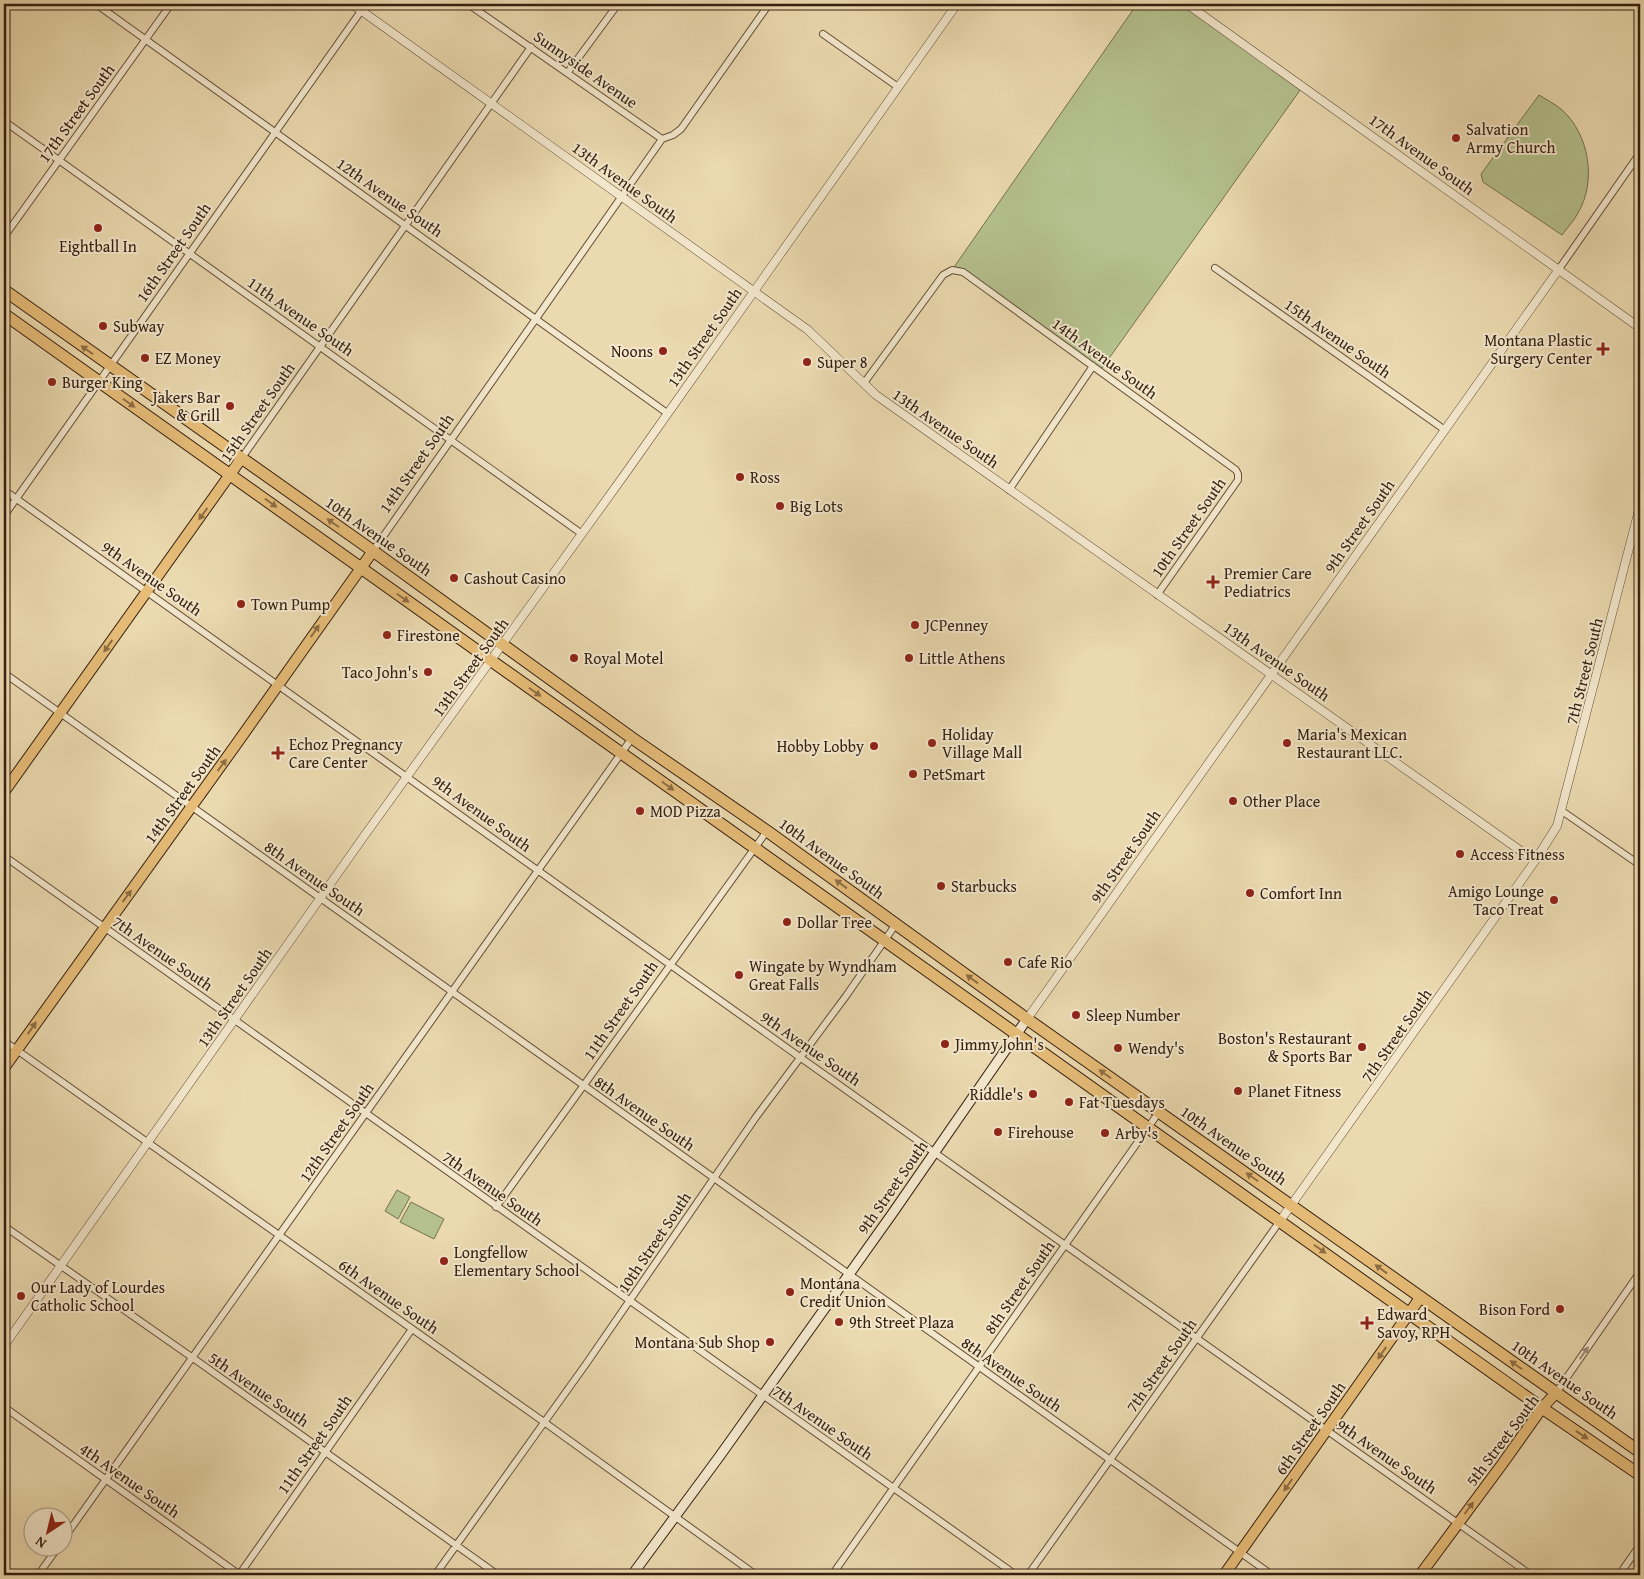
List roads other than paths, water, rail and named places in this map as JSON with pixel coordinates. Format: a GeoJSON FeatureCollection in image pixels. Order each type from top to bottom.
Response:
{"type":"FeatureCollection","features":[{"type":"Feature","properties":{"kind":"highway","name":"10th Avenue South"},"geometry":{"type":"LineString","coordinates":[[4,290],[373,551],[632,738],[767,831],[1027,1019],[1640,1452]]}},
{"type":"Feature","properties":{"kind":"highway"},"geometry":{"type":"LineString","coordinates":[[4,314],[492,660],[754,849],[1017,1033],[1542,1408],[1640,1475]]}},
{"type":"Feature","properties":{"kind":"main road","name":"15th Street South"},"geometry":{"type":"LineString","coordinates":[[4,792],[241,459]]}},
{"type":"Feature","properties":{"kind":"main road","name":"14th Street South"},"geometry":{"type":"LineString","coordinates":[[4,1068],[373,551]]}},
{"type":"Feature","properties":{"kind":"main road","name":"9th Street South"},"geometry":{"type":"LineString","coordinates":[[632,1575],[762,1396],[1027,1019]]}},
{"type":"Feature","properties":{"kind":"main road","name":"6th Street South"},"geometry":{"type":"LineString","coordinates":[[1224,1575],[1420,1298]]}},
{"type":"Feature","properties":{"kind":"main road","name":"5th Street South"},"geometry":{"type":"LineString","coordinates":[[1420,1575],[1542,1408],[1556,1394]]}},
{"type":"Feature","properties":{"kind":"street","name":"12th Avenue South"},"geometry":{"type":"LineString","coordinates":[[96,4],[668,413]]}},
{"type":"Feature","properties":{"kind":"street","name":"17th Street South"},"geometry":{"type":"LineString","coordinates":[[4,237],[171,4]]}},
{"type":"Feature","properties":{"kind":"street","name":"13th Avenue South"},"geometry":{"type":"LineString","coordinates":[[352,4],[364,7],[492,103],[808,330],[876,395],[1535,861]]}},
{"type":"Feature","properties":{"kind":"street","name":"Sunnyside Avenue"},"geometry":{"type":"LineString","coordinates":[[469,4],[662,139]]}},
{"type":"Feature","properties":{"kind":"street"},"geometry":{"type":"LineString","coordinates":[[568,72],[618,4]]}},
{"type":"Feature","properties":{"kind":"street","name":"14th Street South"},"geometry":{"type":"LineString","coordinates":[[373,551],[662,139],[681,130],[769,4]]}},
{"type":"Feature","properties":{"kind":"street","name":"13th Street South"},"geometry":{"type":"LineString","coordinates":[[4,1346],[320,898],[503,645],[957,4]]}},
{"type":"Feature","properties":{"kind":"street","name":"17th Avenue South"},"geometry":{"type":"LineString","coordinates":[[1188,4],[1640,328]]}},
{"type":"Feature","properties":{"kind":"street","name":"16th Street South"},"geometry":{"type":"LineString","coordinates":[[4,516],[364,7]]}},
{"type":"Feature","properties":{"kind":"street"},"geometry":{"type":"LineString","coordinates":[[824,34],[898,87]]}},
{"type":"Feature","properties":{"kind":"street","name":"15th Street South"},"geometry":{"type":"LineString","coordinates":[[241,459],[532,47]]}},
{"type":"Feature","properties":{"kind":"street","name":"11th Avenue South"},"geometry":{"type":"LineString","coordinates":[[4,121],[582,534]]}},
{"type":"Feature","properties":{"kind":"street","name":"9th Street South"},"geometry":{"type":"LineString","coordinates":[[1027,1019],[1640,153]]}},
{"type":"Feature","properties":{"kind":"street","name":"15th Avenue South"},"geometry":{"type":"LineString","coordinates":[[1215,268],[1445,430]]}},
{"type":"Feature","properties":{"kind":"street","name":"14th Avenue South"},"geometry":{"type":"LineString","coordinates":[[864,383],[943,275],[952,270],[963,272],[1236,470],[1238,474]]}},
{"type":"Feature","properties":{"kind":"street"},"geometry":{"type":"LineString","coordinates":[[1010,490],[1094,366]]}},
{"type":"Feature","properties":{"kind":"street","name":"10th Street South"},"geometry":{"type":"LineString","coordinates":[[1158,595],[1238,480],[1238,474]]}},
{"type":"Feature","properties":{"kind":"street","name":"9th Avenue South"},"geometry":{"type":"LineString","coordinates":[[4,490],[1531,1575]]}},
{"type":"Feature","properties":{"kind":"street","name":"7th Street South"},"geometry":{"type":"LineString","coordinates":[[1028,1575],[1292,1206],[1535,861],[1557,826],[1640,506]]}},
{"type":"Feature","properties":{"kind":"street","name":"8th Avenue South"},"geometry":{"type":"LineString","coordinates":[[4,673],[1272,1575]]}},
{"type":"Feature","properties":{"kind":"street","name":"12th Street South"},"geometry":{"type":"LineString","coordinates":[[72,1527],[632,738]]}},
{"type":"Feature","properties":{"kind":"street"},"geometry":{"type":"LineString","coordinates":[[1562,812],[1640,865]]}},
{"type":"Feature","properties":{"kind":"street","name":"11th Street South"},"geometry":{"type":"LineString","coordinates":[[496,1207],[767,831]]}},
{"type":"Feature","properties":{"kind":"street","name":"7th Avenue South"},"geometry":{"type":"LineString","coordinates":[[4,856],[1016,1575]]}},
{"type":"Feature","properties":{"kind":"street","name":"10th Street South"},"geometry":{"type":"LineString","coordinates":[[435,1575],[630,1301],[756,1117],[801,1058],[896,924]]}},
{"type":"Feature","properties":{"kind":"street","name":"6th Avenue South"},"geometry":{"type":"LineString","coordinates":[[4,1040],[544,1422],[756,1575]]}},
{"type":"Feature","properties":{"kind":"street","name":"8th Street South"},"geometry":{"type":"LineString","coordinates":[[832,1575],[1159,1112]]}},
{"type":"Feature","properties":{"kind":"street","name":"5th Avenue South"},"geometry":{"type":"LineString","coordinates":[[4,1226],[498,1575]]}},
{"type":"Feature","properties":{"kind":"street","name":"5th Street South"},"geometry":{"type":"LineString","coordinates":[[1556,1394],[1640,1272]]}},
{"type":"Feature","properties":{"kind":"street","name":"11th Street South"},"geometry":{"type":"LineString","coordinates":[[239,1575],[412,1329]]}},
{"type":"Feature","properties":{"kind":"street","name":"4th Avenue South"},"geometry":{"type":"LineString","coordinates":[[4,1407],[239,1575]]}},
{"type":"Feature","properties":{"kind":"street"},"geometry":{"type":"LineString","coordinates":[[1619,1575],[1640,1545]]}},
{"type":"Feature","properties":{"kind":"street"},"geometry":{"type":"LineString","coordinates":[[38,1575],[52,1556]]}},
{"type":"Feature","properties":{"kind":"place","name":"Salvation Army Church"},"geometry":{"type":"Point","coordinates":[1456,138]}},
{"type":"Feature","properties":{"kind":"place","name":"Eightball In"},"geometry":{"type":"Point","coordinates":[98,228]}},
{"type":"Feature","properties":{"kind":"place","name":"Subway"},"geometry":{"type":"Point","coordinates":[103,326]}},
{"type":"Feature","properties":{"kind":"place","name":"Montana Plastic Surgery Center"},"geometry":{"type":"Point","coordinates":[1603,349]}},
{"type":"Feature","properties":{"kind":"place","name":"Noons"},"geometry":{"type":"Point","coordinates":[663,351]}},
{"type":"Feature","properties":{"kind":"place","name":"EZ Money"},"geometry":{"type":"Point","coordinates":[145,358]}},
{"type":"Feature","properties":{"kind":"place","name":"Super 8"},"geometry":{"type":"Point","coordinates":[807,362]}},
{"type":"Feature","properties":{"kind":"place","name":"Burger King"},"geometry":{"type":"Point","coordinates":[52,382]}},
{"type":"Feature","properties":{"kind":"place","name":"Jakers Bar & Grill"},"geometry":{"type":"Point","coordinates":[230,406]}},
{"type":"Feature","properties":{"kind":"place","name":"Ross"},"geometry":{"type":"Point","coordinates":[740,477]}},
{"type":"Feature","properties":{"kind":"place","name":"Big Lots"},"geometry":{"type":"Point","coordinates":[780,506]}},
{"type":"Feature","properties":{"kind":"place","name":"Cashout Casino"},"geometry":{"type":"Point","coordinates":[454,578]}},
{"type":"Feature","properties":{"kind":"place","name":"Premier Care Pediatrics"},"geometry":{"type":"Point","coordinates":[1213,582]}},
{"type":"Feature","properties":{"kind":"place","name":"Town Pump"},"geometry":{"type":"Point","coordinates":[241,604]}},
{"type":"Feature","properties":{"kind":"place","name":"JCPenney"},"geometry":{"type":"Point","coordinates":[915,625]}},
{"type":"Feature","properties":{"kind":"place","name":"Firestone"},"geometry":{"type":"Point","coordinates":[387,635]}},
{"type":"Feature","properties":{"kind":"place","name":"Royal Motel"},"geometry":{"type":"Point","coordinates":[574,658]}},
{"type":"Feature","properties":{"kind":"place","name":"Little Athens"},"geometry":{"type":"Point","coordinates":[909,658]}},
{"type":"Feature","properties":{"kind":"place","name":"Taco John's"},"geometry":{"type":"Point","coordinates":[428,672]}},
{"type":"Feature","properties":{"kind":"place","name":"Holiday Village Mall"},"geometry":{"type":"Point","coordinates":[932,743]}},
{"type":"Feature","properties":{"kind":"place","name":"Maria's Mexican Restaurant LLC."},"geometry":{"type":"Point","coordinates":[1287,743]}},
{"type":"Feature","properties":{"kind":"place","name":"Hobby Lobby"},"geometry":{"type":"Point","coordinates":[874,746]}},
{"type":"Feature","properties":{"kind":"place","name":"Echoz Pregnancy Care Center"},"geometry":{"type":"Point","coordinates":[278,753]}},
{"type":"Feature","properties":{"kind":"place","name":"PetSmart"},"geometry":{"type":"Point","coordinates":[913,774]}},
{"type":"Feature","properties":{"kind":"place","name":"Other Place"},"geometry":{"type":"Point","coordinates":[1233,801]}},
{"type":"Feature","properties":{"kind":"place","name":"MOD Pizza"},"geometry":{"type":"Point","coordinates":[640,811]}},
{"type":"Feature","properties":{"kind":"place","name":"Access Fitness"},"geometry":{"type":"Point","coordinates":[1460,854]}},
{"type":"Feature","properties":{"kind":"place","name":"Starbucks"},"geometry":{"type":"Point","coordinates":[941,886]}},
{"type":"Feature","properties":{"kind":"place","name":"Comfort Inn"},"geometry":{"type":"Point","coordinates":[1250,893]}},
{"type":"Feature","properties":{"kind":"place","name":"Amigo Lounge Taco Treat"},"geometry":{"type":"Point","coordinates":[1554,900]}},
{"type":"Feature","properties":{"kind":"place","name":"Dollar Tree"},"geometry":{"type":"Point","coordinates":[787,922]}},
{"type":"Feature","properties":{"kind":"place","name":"Cafe Rio"},"geometry":{"type":"Point","coordinates":[1008,962]}},
{"type":"Feature","properties":{"kind":"place","name":"Wingate by Wyndham Great Falls"},"geometry":{"type":"Point","coordinates":[739,975]}},
{"type":"Feature","properties":{"kind":"place","name":"Sleep Number"},"geometry":{"type":"Point","coordinates":[1076,1015]}},
{"type":"Feature","properties":{"kind":"place","name":"Jimmy John's"},"geometry":{"type":"Point","coordinates":[945,1044]}},
{"type":"Feature","properties":{"kind":"place","name":"Boston's Restaurant & Sports Bar"},"geometry":{"type":"Point","coordinates":[1362,1047]}},
{"type":"Feature","properties":{"kind":"place","name":"Wendy's"},"geometry":{"type":"Point","coordinates":[1118,1048]}},
{"type":"Feature","properties":{"kind":"place","name":"Planet Fitness"},"geometry":{"type":"Point","coordinates":[1238,1091]}},
{"type":"Feature","properties":{"kind":"place","name":"Riddle's"},"geometry":{"type":"Point","coordinates":[1033,1094]}},
{"type":"Feature","properties":{"kind":"place","name":"Fat Tuesdays"},"geometry":{"type":"Point","coordinates":[1069,1102]}},
{"type":"Feature","properties":{"kind":"place","name":"Firehouse"},"geometry":{"type":"Point","coordinates":[998,1132]}},
{"type":"Feature","properties":{"kind":"place","name":"Arby's"},"geometry":{"type":"Point","coordinates":[1105,1133]}},
{"type":"Feature","properties":{"kind":"place","name":"Longfellow Elementary School"},"geometry":{"type":"Point","coordinates":[444,1261]}},
{"type":"Feature","properties":{"kind":"place","name":"Montana Credit Union"},"geometry":{"type":"Point","coordinates":[790,1292]}},
{"type":"Feature","properties":{"kind":"place","name":"Our Lady of Lourdes Catholic School"},"geometry":{"type":"Point","coordinates":[21,1296]}},
{"type":"Feature","properties":{"kind":"place","name":"Bison Ford"},"geometry":{"type":"Point","coordinates":[1560,1309]}},
{"type":"Feature","properties":{"kind":"place","name":"9th Street Plaza"},"geometry":{"type":"Point","coordinates":[839,1322]}},
{"type":"Feature","properties":{"kind":"place","name":"Edward Savoy, RPH"},"geometry":{"type":"Point","coordinates":[1367,1323]}},
{"type":"Feature","properties":{"kind":"place","name":"Montana Sub Shop"},"geometry":{"type":"Point","coordinates":[770,1342]}}]}
